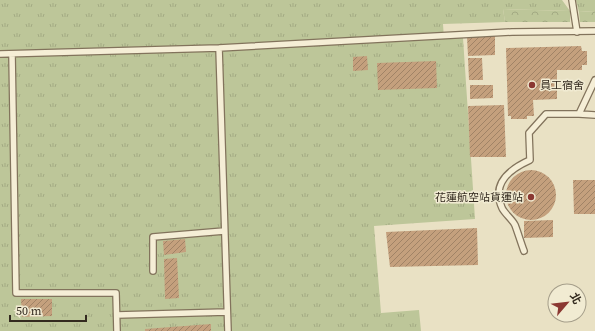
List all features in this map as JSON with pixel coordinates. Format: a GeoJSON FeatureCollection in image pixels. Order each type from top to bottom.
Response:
{"type":"FeatureCollection","features":[{"type":"Feature","properties":{"kind":"lane"},"geometry":{"type":"LineString","coordinates":[[572,0],[577,32]]}},
{"type":"Feature","properties":{"kind":"lane"},"geometry":{"type":"LineString","coordinates":[[0,54],[220,48],[512,32],[595,31]]}},
{"type":"Feature","properties":{"kind":"lane"},"geometry":{"type":"LineString","coordinates":[[220,48],[228,331]]}},
{"type":"Feature","properties":{"kind":"lane"},"geometry":{"type":"LineString","coordinates":[[12,54],[16,293],[116,293],[117,331]]}},
{"type":"Feature","properties":{"kind":"lane"},"geometry":{"type":"LineString","coordinates":[[579,114],[595,80]]}},
{"type":"Feature","properties":{"kind":"lane"},"geometry":{"type":"LineString","coordinates":[[524,251],[514,223],[502,209],[498,193],[502,179],[515,166],[530,160],[529,133],[546,114],[595,115]]}},
{"type":"Feature","properties":{"kind":"lane"},"geometry":{"type":"LineString","coordinates":[[153,271],[153,237],[224,231]]}},
{"type":"Feature","properties":{"kind":"lane"},"geometry":{"type":"LineString","coordinates":[[117,315],[227,312]]}},
{"type":"Feature","properties":{"kind":"green space"},"geometry":{"type":"Polygon","coordinates":[[[0,0],[562,0],[570,11],[503,9],[505,22],[443,24],[444,39],[463,38],[475,219],[374,226],[381,313],[419,310],[421,331],[0,331],[0,0]]]}},
{"type":"Feature","properties":{"kind":"green space"},"geometry":{"type":"Polygon","coordinates":[[[576,0],[595,0],[595,11],[579,12],[576,0]]]}},
{"type":"Feature","properties":{"kind":"green space"},"geometry":{"type":"Polygon","coordinates":[[[503,9],[570,11],[570,22],[505,22],[503,9]]]}},
{"type":"Feature","properties":{"kind":"green space"},"geometry":{"type":"Polygon","coordinates":[[[595,11],[595,22],[580,22],[579,12],[595,11]]]}},
{"type":"Feature","properties":{"kind":"building"},"geometry":{"type":"Polygon","coordinates":[[[495,36],[495,55],[468,56],[467,37],[495,36]]]}},
{"type":"Feature","properties":{"kind":"building","name":"員工宿舍"},"geometry":{"type":"Polygon","coordinates":[[[581,46],[582,51],[587,51],[587,65],[582,65],[582,70],[557,70],[557,99],[533,100],[534,116],[527,116],[527,119],[511,119],[511,116],[508,116],[506,48],[581,46]]]}},
{"type":"Feature","properties":{"kind":"building"},"geometry":{"type":"Polygon","coordinates":[[[367,56],[368,70],[353,71],[353,57],[367,56]]]}},
{"type":"Feature","properties":{"kind":"building"},"geometry":{"type":"Polygon","coordinates":[[[468,58],[482,58],[483,80],[469,80],[468,58]]]}},
{"type":"Feature","properties":{"kind":"building"},"geometry":{"type":"Polygon","coordinates":[[[436,61],[437,88],[378,90],[377,63],[436,61]]]}},
{"type":"Feature","properties":{"kind":"building"},"geometry":{"type":"Polygon","coordinates":[[[470,85],[493,85],[493,98],[470,99],[470,85]]]}},
{"type":"Feature","properties":{"kind":"building"},"geometry":{"type":"Polygon","coordinates":[[[504,105],[506,157],[470,157],[468,106],[504,105]]]}},
{"type":"Feature","properties":{"kind":"building","name":"花蓮航空站貨運站"},"geometry":{"type":"Polygon","coordinates":[[[531,170],[541,172],[549,177],[554,185],[556,195],[554,205],[549,213],[541,218],[531,220],[521,218],[513,213],[508,205],[506,195],[508,185],[513,177],[521,172],[531,170]]]}},
{"type":"Feature","properties":{"kind":"building"},"geometry":{"type":"Polygon","coordinates":[[[573,180],[595,180],[595,214],[574,214],[573,180]]]}},
{"type":"Feature","properties":{"kind":"building"},"geometry":{"type":"Polygon","coordinates":[[[553,220],[553,237],[524,238],[524,221],[553,220]]]}},
{"type":"Feature","properties":{"kind":"building"},"geometry":{"type":"Polygon","coordinates":[[[477,228],[478,265],[390,267],[386,232],[477,228]]]}},
{"type":"Feature","properties":{"kind":"building"},"geometry":{"type":"Polygon","coordinates":[[[185,239],[186,252],[164,255],[163,241],[185,239]]]}},
{"type":"Feature","properties":{"kind":"building"},"geometry":{"type":"Polygon","coordinates":[[[177,258],[179,298],[165,299],[164,259],[177,258]]]}},
{"type":"Feature","properties":{"kind":"building"},"geometry":{"type":"Polygon","coordinates":[[[21,299],[52,299],[52,316],[22,317],[21,299]]]}},
{"type":"Feature","properties":{"kind":"building"},"geometry":{"type":"Polygon","coordinates":[[[211,324],[211,331],[145,331],[145,329],[211,324]]]}},
{"type":"Feature","properties":{"kind":"place","name":"員工宿舍"},"geometry":{"type":"Point","coordinates":[532,85]}},
{"type":"Feature","properties":{"kind":"place","name":"花蓮航空站貨運站"},"geometry":{"type":"Point","coordinates":[531,197]}}]}
